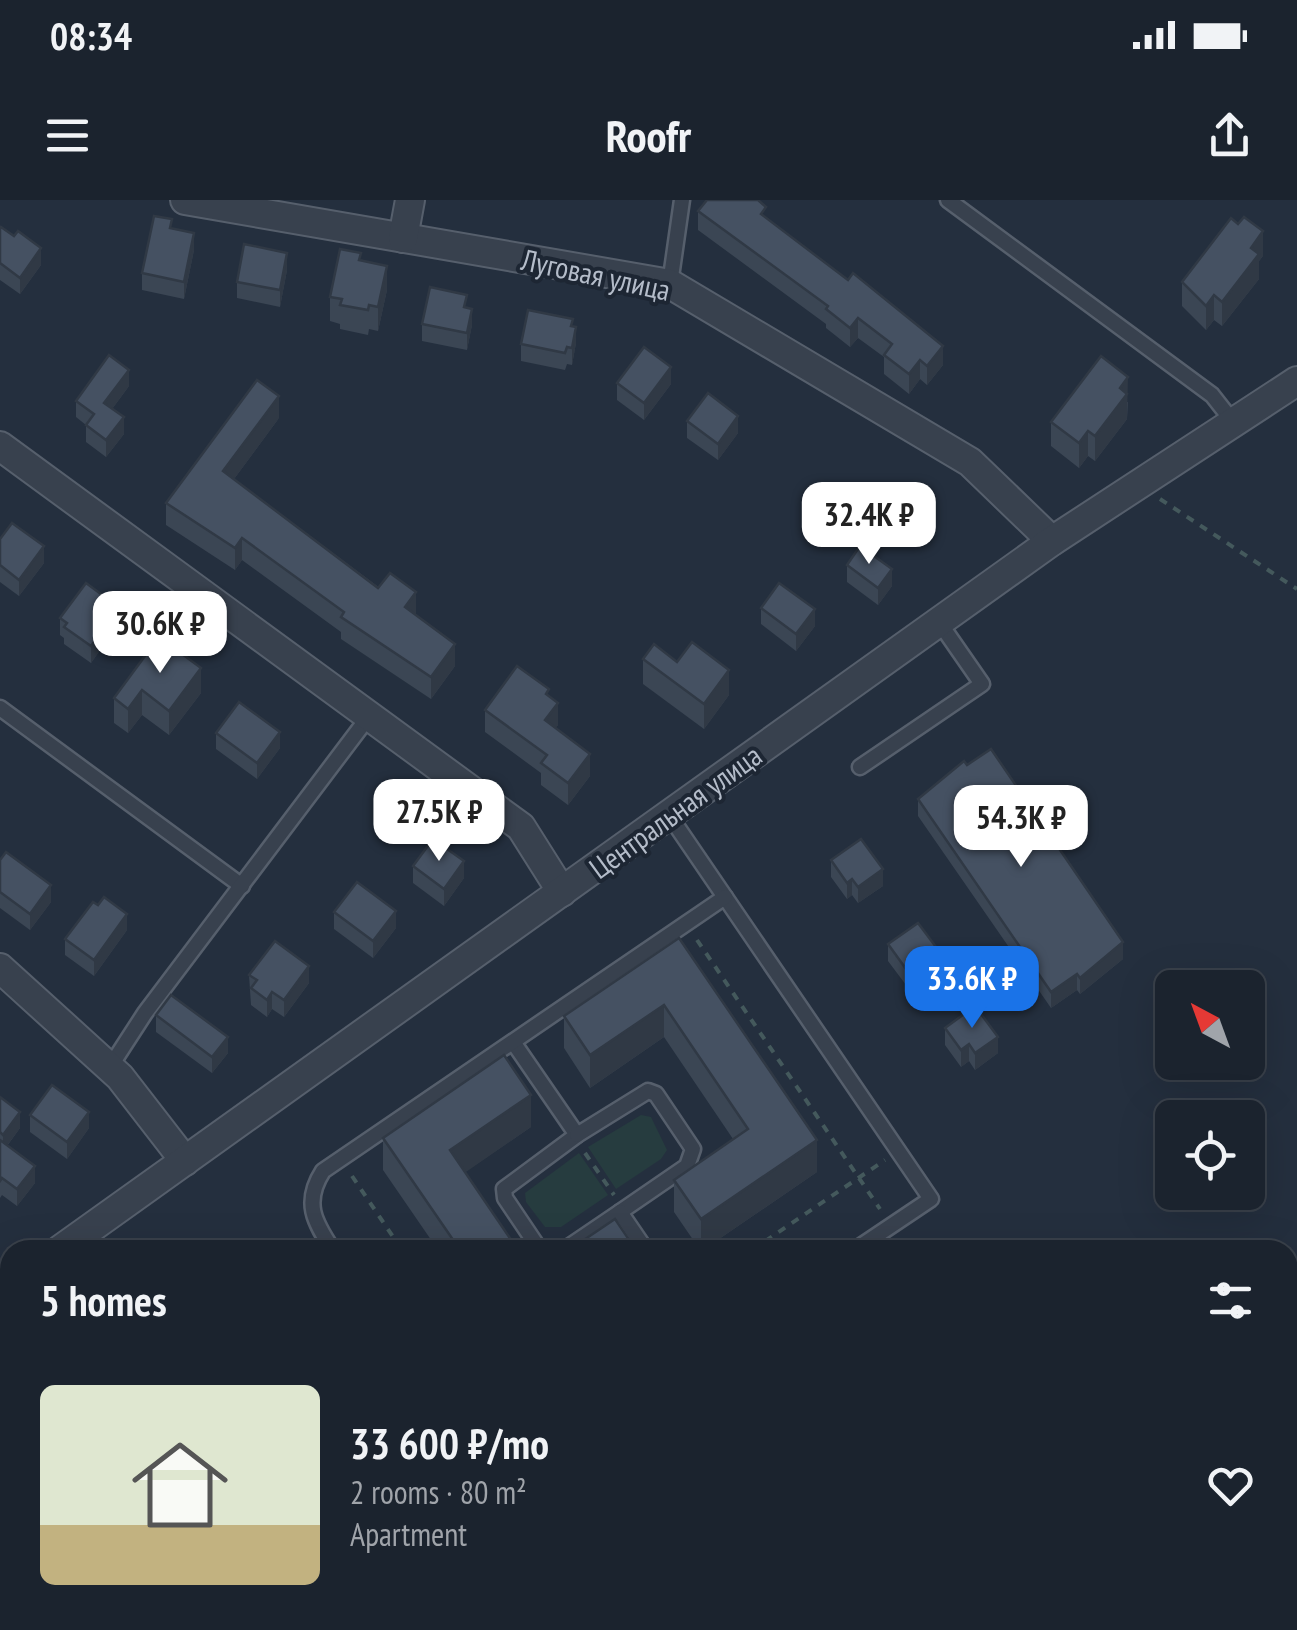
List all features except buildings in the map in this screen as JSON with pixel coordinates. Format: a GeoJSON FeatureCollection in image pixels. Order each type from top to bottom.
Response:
{"type":"FeatureCollection","features":[{"type":"Feature","properties":{"kind":"street","name":"Луговая улица"},"geometry":{"type":"LineString","coordinates":[[186,200],[670,284],[970,462],[1052,541]]}},
{"type":"Feature","properties":{"kind":"street"},"geometry":{"type":"LineString","coordinates":[[403,238],[410,200]]}},
{"type":"Feature","properties":{"kind":"street","name":"Центральная улица"},"geometry":{"type":"LineString","coordinates":[[74,1240],[1052,541],[1297,382]]}},
{"type":"Feature","properties":{"kind":"street"},"geometry":{"type":"LineString","coordinates":[[0,446],[521,827],[562,892]]}},
{"type":"Feature","properties":{"kind":"street"},"geometry":{"type":"LineString","coordinates":[[1,971],[110,1068],[185,1160]]}},
{"type":"Feature","properties":{"kind":"lane"},"geometry":{"type":"LineString","coordinates":[[670,284],[682,200]]}},
{"type":"Feature","properties":{"kind":"lane"},"geometry":{"type":"LineString","coordinates":[[948,200],[1212,395],[1235,424]]}},
{"type":"Feature","properties":{"kind":"lane"},"geometry":{"type":"LineString","coordinates":[[860,767],[982,684],[939,622]]}},
{"type":"Feature","properties":{"kind":"lane"},"geometry":{"type":"LineString","coordinates":[[0,708],[242,886]]}},
{"type":"Feature","properties":{"kind":"lane"},"geometry":{"type":"LineString","coordinates":[[110,1068],[145,1013],[370,715]]}},
{"type":"Feature","properties":{"kind":"lane"},"geometry":{"type":"LineString","coordinates":[[669,815],[931,1198],[870,1240]]}},
{"type":"Feature","properties":{"kind":"lane"},"geometry":{"type":"LineString","coordinates":[[326,1240],[314,1222],[312,1197],[323,1172],[725,897]]}},
{"type":"Feature","properties":{"kind":"lane"},"geometry":{"type":"LineString","coordinates":[[513,1042],[576,1136]]}},
{"type":"Feature","properties":{"kind":"lane"},"geometry":{"type":"LineString","coordinates":[[533,1240],[505,1198],[504,1188],[648,1091],[656,1094],[694,1149],[687,1166],[578,1240]]}},
{"type":"Feature","properties":{"kind":"lane"},"geometry":{"type":"LineString","coordinates":[[622,1210],[640,1240]]}},
{"type":"Feature","properties":{"kind":"path"},"geometry":{"type":"LineString","coordinates":[[1140,485],[1297,590]]}},
{"type":"Feature","properties":{"kind":"path"},"geometry":{"type":"LineString","coordinates":[[686,924],[891,1226]]}},
{"type":"Feature","properties":{"kind":"path"},"geometry":{"type":"LineString","coordinates":[[576,1136],[622,1210]]}},
{"type":"Feature","properties":{"kind":"path"},"geometry":{"type":"LineString","coordinates":[[767,1240],[898,1151]]}},
{"type":"Feature","properties":{"kind":"path"},"geometry":{"type":"LineString","coordinates":[[340,1160],[395,1240]]}},
{"type":"Feature","properties":{"kind":"green space"},"geometry":{"type":"Polygon","coordinates":[[[641,1115],[651,1117],[667,1150],[661,1159],[616,1189],[588,1147],[641,1115]]]}},
{"type":"Feature","properties":{"kind":"green space"},"geometry":{"type":"Polygon","coordinates":[[[579,1153],[608,1195],[561,1227],[545,1227],[526,1202],[525,1193],[579,1153]]]}}]}
